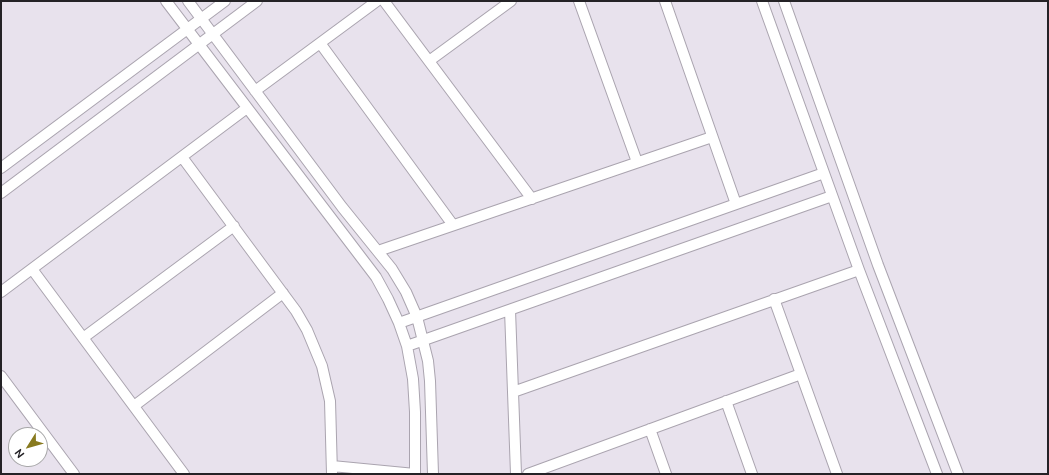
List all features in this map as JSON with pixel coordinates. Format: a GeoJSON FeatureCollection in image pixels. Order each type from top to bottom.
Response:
{"type":"FeatureCollection","features":[{"type":"Feature","properties":{"kind":"street"},"geometry":{"type":"LineString","coordinates":[[166,1],[376,277],[388,299],[399,323],[407,346],[413,379],[415,412],[415,474],[332,470],[330,401],[322,366],[307,330],[283,293],[182,157]]}},
{"type":"Feature","properties":{"kind":"street"},"geometry":{"type":"LineString","coordinates":[[188,1],[342,206],[392,269],[406,292],[417,317],[424,340],[428,361],[433,474]]}},
{"type":"Feature","properties":{"kind":"street"},"geometry":{"type":"LineString","coordinates":[[1,168],[225,1]]}},
{"type":"Feature","properties":{"kind":"street"},"geometry":{"type":"LineString","coordinates":[[1,193],[257,1]]}},
{"type":"Feature","properties":{"kind":"street"},"geometry":{"type":"LineString","coordinates":[[256,91],[377,1]]}},
{"type":"Feature","properties":{"kind":"street"},"geometry":{"type":"LineString","coordinates":[[384,1],[532,198]]}},
{"type":"Feature","properties":{"kind":"street"},"geometry":{"type":"LineString","coordinates":[[429,61],[511,1]]}},
{"type":"Feature","properties":{"kind":"street"},"geometry":{"type":"LineString","coordinates":[[579,1],[637,162]]}},
{"type":"Feature","properties":{"kind":"street"},"geometry":{"type":"LineString","coordinates":[[664,1],[736,204]]}},
{"type":"Feature","properties":{"kind":"street"},"geometry":{"type":"LineString","coordinates":[[762,1],[859,270],[937,474]]}},
{"type":"Feature","properties":{"kind":"street"},"geometry":{"type":"LineString","coordinates":[[784,1],[878,265],[958,474]]}},
{"type":"Feature","properties":{"kind":"street"},"geometry":{"type":"LineString","coordinates":[[320,43],[453,225]]}},
{"type":"Feature","properties":{"kind":"street"},"geometry":{"type":"LineString","coordinates":[[1,292],[247,108]]}},
{"type":"Feature","properties":{"kind":"street"},"geometry":{"type":"LineString","coordinates":[[378,251],[712,136]]}},
{"type":"Feature","properties":{"kind":"street"},"geometry":{"type":"LineString","coordinates":[[399,323],[824,173]]}},
{"type":"Feature","properties":{"kind":"street"},"geometry":{"type":"LineString","coordinates":[[407,346],[832,196]]}},
{"type":"Feature","properties":{"kind":"street"},"geometry":{"type":"LineString","coordinates":[[84,338],[234,226]]}},
{"type":"Feature","properties":{"kind":"street"},"geometry":{"type":"LineString","coordinates":[[32,269],[184,474]]}},
{"type":"Feature","properties":{"kind":"street"},"geometry":{"type":"LineString","coordinates":[[513,392],[859,270]]}},
{"type":"Feature","properties":{"kind":"street"},"geometry":{"type":"LineString","coordinates":[[134,406],[283,293]]}},
{"type":"Feature","properties":{"kind":"street"},"geometry":{"type":"LineString","coordinates":[[774,299],[837,474]]}},
{"type":"Feature","properties":{"kind":"street"},"geometry":{"type":"LineString","coordinates":[[510,310],[516,474]]}},
{"type":"Feature","properties":{"kind":"street"},"geometry":{"type":"LineString","coordinates":[[528,474],[801,374]]}},
{"type":"Feature","properties":{"kind":"street"},"geometry":{"type":"LineString","coordinates":[[1,376],[74,474]]}},
{"type":"Feature","properties":{"kind":"street"},"geometry":{"type":"LineString","coordinates":[[726,401],[752,474]]}},
{"type":"Feature","properties":{"kind":"street"},"geometry":{"type":"LineString","coordinates":[[650,429],[666,474]]}}]}
